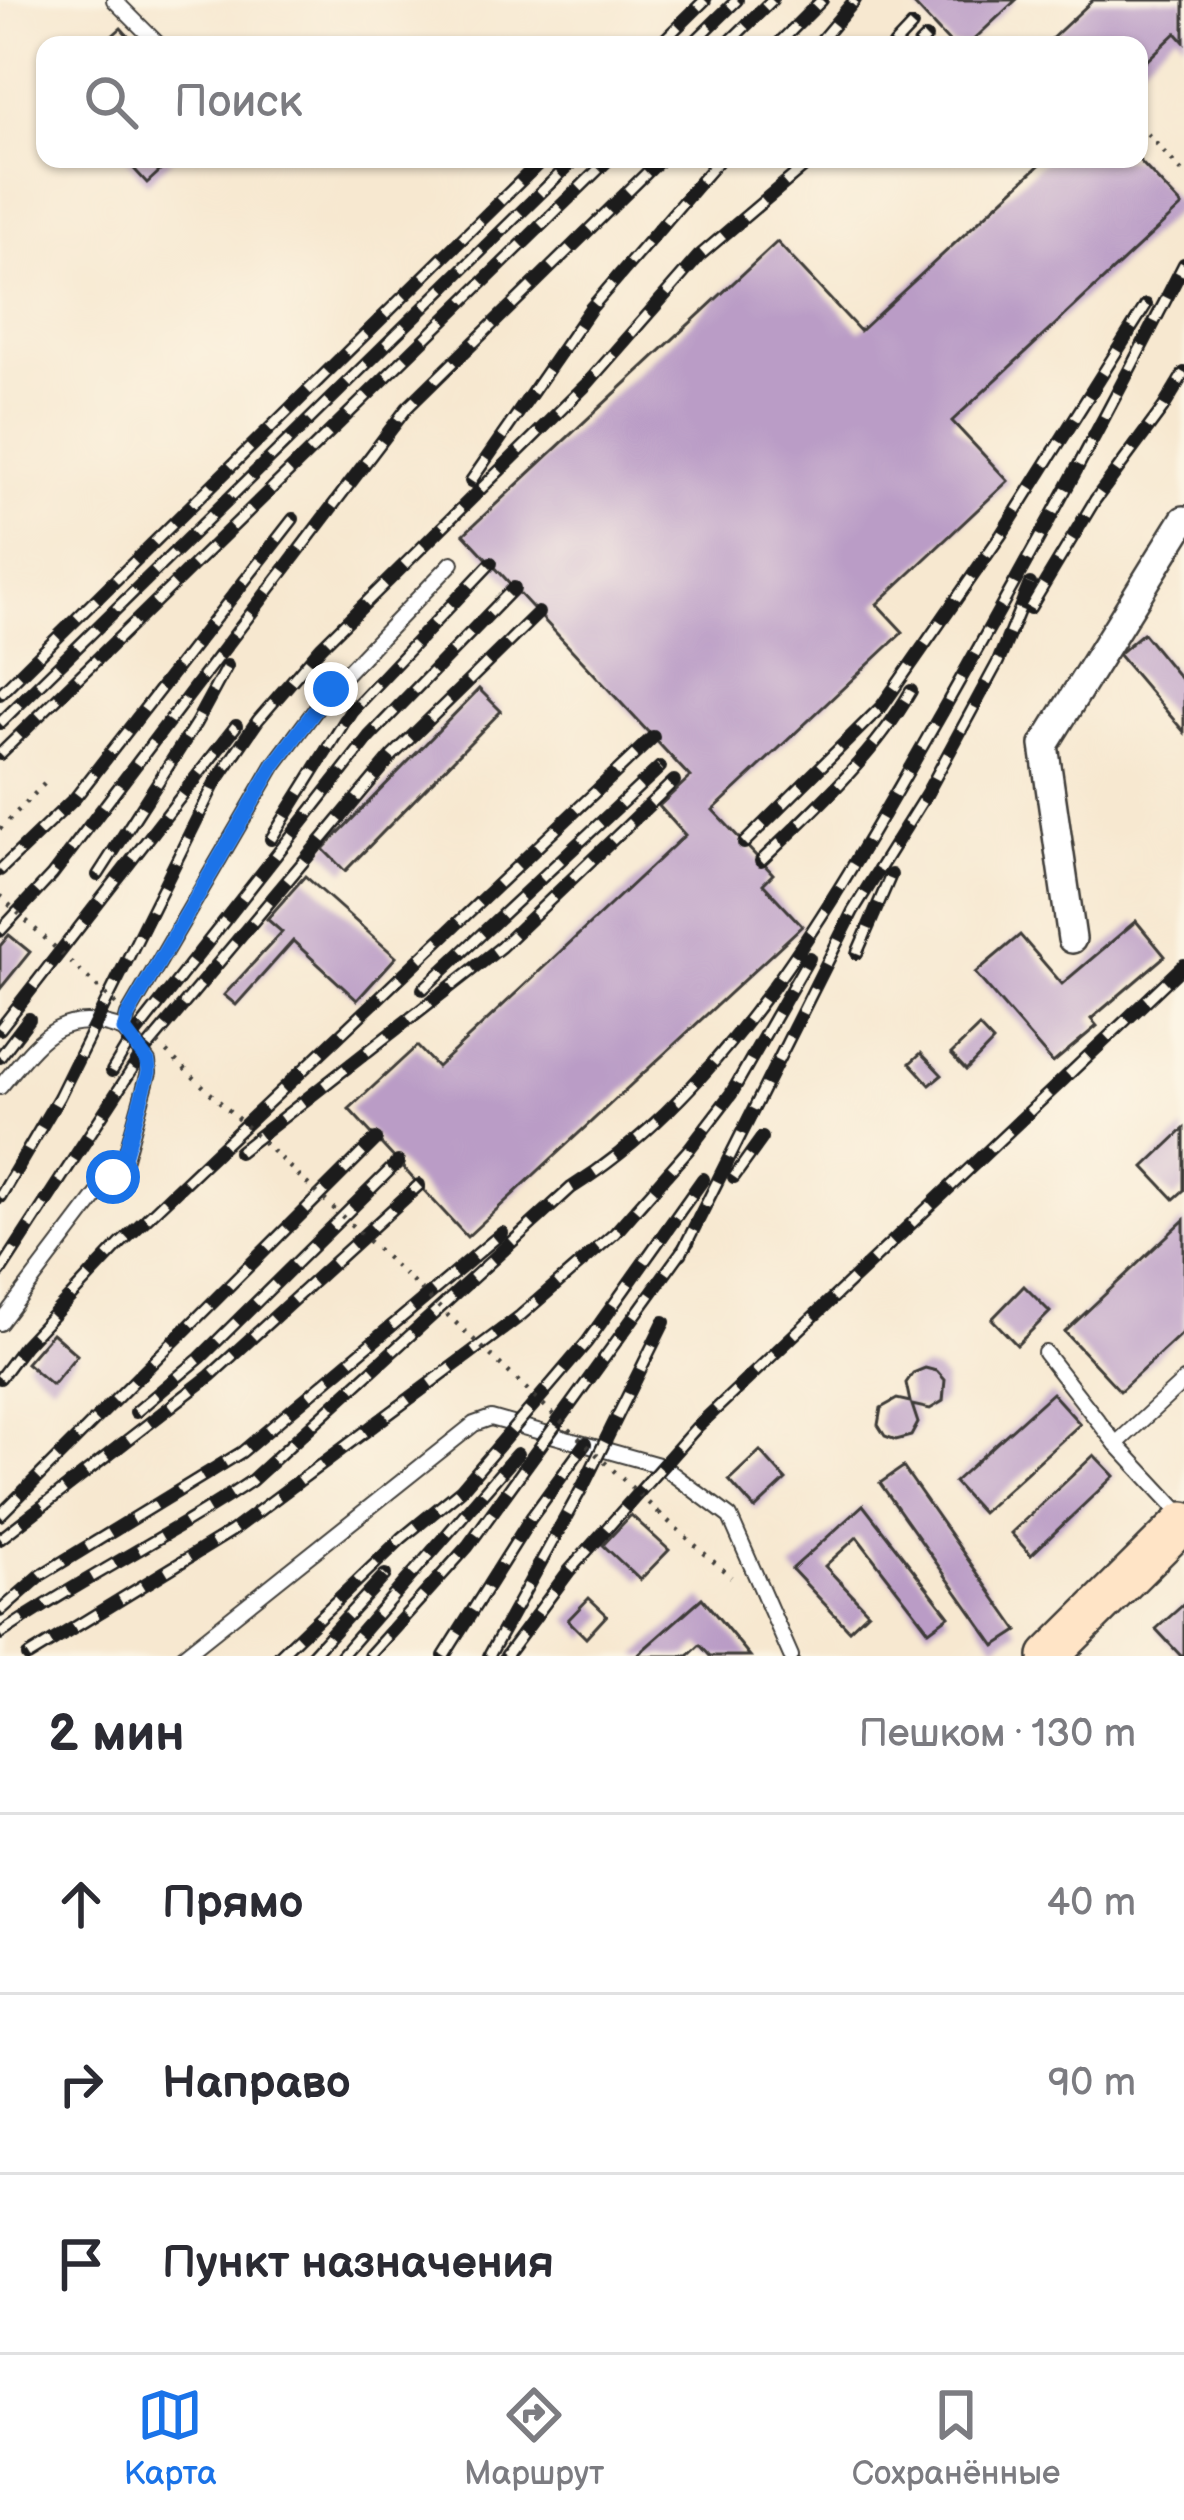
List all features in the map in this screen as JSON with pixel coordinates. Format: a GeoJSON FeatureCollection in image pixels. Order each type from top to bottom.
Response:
{"type":"FeatureCollection","features":[{"type":"Feature","properties":{"kind":"street"},"geometry":{"type":"LineString","coordinates":[[1072,939],[1044,745],[1184,520]]}},
{"type":"Feature","properties":{"kind":"street"},"geometry":{"type":"LineString","coordinates":[[1049,1656],[1182,1527]]}},
{"type":"Feature","properties":{"kind":"lane"},"geometry":{"type":"LineString","coordinates":[[114,0],[148,36]]}},
{"type":"Feature","properties":{"kind":"lane"},"geometry":{"type":"LineString","coordinates":[[124,1030],[128,1015],[274,765],[331,689],[452,563]]}},
{"type":"Feature","properties":{"kind":"lane"},"geometry":{"type":"LineString","coordinates":[[0,1088],[44,1034],[96,1019],[124,1030],[148,1062],[124,1158],[0,1323]]}},
{"type":"Feature","properties":{"kind":"lane"},"geometry":{"type":"LineString","coordinates":[[1045,1353],[1182,1527]]}},
{"type":"Feature","properties":{"kind":"lane"},"geometry":{"type":"LineString","coordinates":[[1116,1444],[1184,1381]]}},
{"type":"Feature","properties":{"kind":"lane"},"geometry":{"type":"LineString","coordinates":[[183,1656],[474,1424],[491,1418],[662,1466],[730,1517],[791,1656]]}},
{"type":"Feature","properties":{"kind":"path"},"geometry":{"type":"LineString","coordinates":[[1148,134],[1184,174]]}},
{"type":"Feature","properties":{"kind":"path"},"geometry":{"type":"LineString","coordinates":[[0,829],[50,778]]}},
{"type":"Feature","properties":{"kind":"path"},"geometry":{"type":"LineString","coordinates":[[0,896],[730,1576]]}},
{"type":"Feature","properties":{"kind":"building"},"geometry":{"type":"Polygon","coordinates":[[[910,0],[1016,0],[978,36],[944,36],[910,0]]]}},
{"type":"Feature","properties":{"kind":"building"},"geometry":{"type":"Polygon","coordinates":[[[1093,0],[1184,0],[1184,42],[1176,33],[1148,59],[1148,36],[1055,36],[1093,0]]]}},
{"type":"Feature","properties":{"kind":"building"},"geometry":{"type":"Polygon","coordinates":[[[133,168],[163,168],[147,183],[133,168]]]}},
{"type":"Feature","properties":{"kind":"building"},"geometry":{"type":"Polygon","coordinates":[[[1036,168],[1146,168],[1182,206],[952,421],[1008,481],[877,604],[903,632],[713,810],[773,874],[763,884],[802,926],[467,1237],[349,1109],[417,1046],[437,1067],[685,835],[659,806],[690,777],[464,534],[777,242],[860,331],[1036,168]]]}},
{"type":"Feature","properties":{"kind":"building"},"geometry":{"type":"Polygon","coordinates":[[[1143,633],[1184,683],[1184,732],[1118,654],[1143,633]]]}},
{"type":"Feature","properties":{"kind":"building"},"geometry":{"type":"Polygon","coordinates":[[[479,689],[501,711],[345,871],[323,849],[479,689]]]}},
{"type":"Feature","properties":{"kind":"building"},"geometry":{"type":"Polygon","coordinates":[[[305,876],[396,957],[357,1000],[293,941],[236,1005],[224,995],[282,932],[267,919],[305,876]]]}},
{"type":"Feature","properties":{"kind":"building"},"geometry":{"type":"Polygon","coordinates":[[[1136,921],[1165,956],[1091,1019],[1097,1026],[1053,1063],[975,973],[1020,935],[1062,984],[1136,921]]]}},
{"type":"Feature","properties":{"kind":"building"},"geometry":{"type":"Polygon","coordinates":[[[9,935],[30,952],[0,989],[0,946],[9,935]]]}},
{"type":"Feature","properties":{"kind":"building"},"geometry":{"type":"Polygon","coordinates":[[[979,1027],[993,1042],[966,1070],[951,1054],[979,1027]]]}},
{"type":"Feature","properties":{"kind":"building"},"geometry":{"type":"Polygon","coordinates":[[[921,1053],[942,1075],[930,1085],[910,1063],[921,1053]]]}},
{"type":"Feature","properties":{"kind":"building"},"geometry":{"type":"Polygon","coordinates":[[[1184,1129],[1184,1190],[1174,1199],[1144,1167],[1184,1129]]]}},
{"type":"Feature","properties":{"kind":"building"},"geometry":{"type":"Polygon","coordinates":[[[1184,1220],[1184,1331],[1120,1391],[1065,1332],[1184,1220]]]}},
{"type":"Feature","properties":{"kind":"building"},"geometry":{"type":"Polygon","coordinates":[[[1024,1286],[1050,1312],[1017,1345],[992,1319],[1024,1286]]]}},
{"type":"Feature","properties":{"kind":"building"},"geometry":{"type":"Polygon","coordinates":[[[52,1333],[77,1355],[52,1385],[26,1363],[52,1333]]]}},
{"type":"Feature","properties":{"kind":"building"},"geometry":{"type":"Polygon","coordinates":[[[925,1368],[937,1371],[945,1380],[943,1401],[930,1409],[912,1405],[918,1423],[911,1436],[896,1440],[885,1436],[878,1425],[881,1408],[897,1399],[910,1402],[906,1383],[925,1368]]]}},
{"type":"Feature","properties":{"kind":"building"},"geometry":{"type":"Polygon","coordinates":[[[1052,1393],[1080,1424],[982,1513],[954,1482],[1052,1393]]]}},
{"type":"Feature","properties":{"kind":"building"},"geometry":{"type":"Polygon","coordinates":[[[760,1451],[786,1480],[755,1509],[729,1480],[760,1451]]]}},
{"type":"Feature","properties":{"kind":"building"},"geometry":{"type":"Polygon","coordinates":[[[1094,1455],[1114,1476],[1031,1555],[1011,1533],[1094,1455]]]}},
{"type":"Feature","properties":{"kind":"building"},"geometry":{"type":"Polygon","coordinates":[[[903,1467],[1018,1631],[995,1646],[880,1483],[903,1467]]]}},
{"type":"Feature","properties":{"kind":"building"},"geometry":{"type":"Polygon","coordinates":[[[863,1505],[949,1616],[929,1631],[857,1537],[825,1566],[868,1612],[849,1630],[792,1569],[863,1505]]]}},
{"type":"Feature","properties":{"kind":"building"},"geometry":{"type":"Polygon","coordinates":[[[631,1515],[669,1550],[640,1580],[603,1545],[631,1515]]]}},
{"type":"Feature","properties":{"kind":"building"},"geometry":{"type":"Polygon","coordinates":[[[589,1598],[607,1615],[586,1638],[568,1620],[589,1598]]]}},
{"type":"Feature","properties":{"kind":"building"},"geometry":{"type":"Polygon","coordinates":[[[702,1598],[750,1656],[710,1656],[700,1645],[688,1656],[636,1656],[702,1598]]]}},
{"type":"Feature","properties":{"kind":"building"},"geometry":{"type":"Polygon","coordinates":[[[1184,1604],[1184,1656],[1181,1656],[1156,1629],[1184,1604]]]}},
{"type":"Feature","properties":{"kind":"railway"},"geometry":{"type":"LineString","coordinates":[[668,36],[705,0]]}},
{"type":"Feature","properties":{"kind":"railway"},"geometry":{"type":"LineString","coordinates":[[700,36],[737,0]]}},
{"type":"Feature","properties":{"kind":"railway"},"geometry":{"type":"LineString","coordinates":[[735,36],[772,0]]}},
{"type":"Feature","properties":{"kind":"railway"},"geometry":{"type":"LineString","coordinates":[[786,36],[822,0]]}},
{"type":"Feature","properties":{"kind":"railway"},"geometry":{"type":"LineString","coordinates":[[825,36],[855,0]]}},
{"type":"Feature","properties":{"kind":"railway"},"geometry":{"type":"LineString","coordinates":[[903,36],[912,26]]}},
{"type":"Feature","properties":{"kind":"railway"},"geometry":{"type":"LineString","coordinates":[[0,694],[534,168]]}},
{"type":"Feature","properties":{"kind":"railway"},"geometry":{"type":"LineString","coordinates":[[0,723],[566,168]]}},
{"type":"Feature","properties":{"kind":"railway"},"geometry":{"type":"LineString","coordinates":[[0,754],[600,168]]}},
{"type":"Feature","properties":{"kind":"railway"},"geometry":{"type":"LineString","coordinates":[[0,931],[52,875],[407,408],[652,168]]}},
{"type":"Feature","properties":{"kind":"railway"},"geometry":{"type":"LineString","coordinates":[[471,481],[591,308],[712,168]]}},
{"type":"Feature","properties":{"kind":"railway"},"geometry":{"type":"LineString","coordinates":[[0,1197],[59,1097],[215,783],[258,720],[321,647],[586,385],[699,256],[802,168]]}},
{"type":"Feature","properties":{"kind":"railway"},"geometry":{"type":"LineString","coordinates":[[0,1634],[251,1481],[571,1188],[630,1145],[736,1035],[783,973],[868,841],[1066,490],[1184,264]]}},
{"type":"Feature","properties":{"kind":"railway"},"geometry":{"type":"LineString","coordinates":[[744,843],[882,706],[1001,535],[1146,305]]}},
{"type":"Feature","properties":{"kind":"railway"},"geometry":{"type":"LineString","coordinates":[[1030,608],[1095,500],[1184,373]]}},
{"type":"Feature","properties":{"kind":"railway"},"geometry":{"type":"LineString","coordinates":[[0,870],[75,798],[293,519]]}},
{"type":"Feature","properties":{"kind":"railway"},"geometry":{"type":"LineString","coordinates":[[271,839],[351,711],[491,563]]}},
{"type":"Feature","properties":{"kind":"railway"},"geometry":{"type":"LineString","coordinates":[[681,1254],[853,911],[927,793],[998,662],[1030,584]]}},
{"type":"Feature","properties":{"kind":"railway"},"geometry":{"type":"LineString","coordinates":[[112,1071],[130,1041],[369,737],[514,588]]}},
{"type":"Feature","properties":{"kind":"railway"},"geometry":{"type":"LineString","coordinates":[[0,1272],[142,1054],[392,756],[538,613]]}},
{"type":"Feature","properties":{"kind":"railway"},"geometry":{"type":"LineString","coordinates":[[98,875],[227,666]]}},
{"type":"Feature","properties":{"kind":"railway"},"geometry":{"type":"LineString","coordinates":[[761,861],[861,760],[911,691]]}},
{"type":"Feature","properties":{"kind":"railway"},"geometry":{"type":"LineString","coordinates":[[0,1029],[236,726]]}},
{"type":"Feature","properties":{"kind":"railway"},"geometry":{"type":"LineString","coordinates":[[0,1378],[120,1244],[653,737]]}},
{"type":"Feature","properties":{"kind":"railway"},"geometry":{"type":"LineString","coordinates":[[423,989],[660,767]]}},
{"type":"Feature","properties":{"kind":"railway"},"geometry":{"type":"LineString","coordinates":[[239,1152],[501,947],[674,781]]}},
{"type":"Feature","properties":{"kind":"railway"},"geometry":{"type":"LineString","coordinates":[[857,953],[891,875]]}},
{"type":"Feature","properties":{"kind":"railway"},"geometry":{"type":"LineString","coordinates":[[28,1656],[232,1531],[520,1316],[615,1233],[731,1094],[809,958]]}},
{"type":"Feature","properties":{"kind":"railway"},"geometry":{"type":"LineString","coordinates":[[506,1656],[569,1571],[697,1427],[1184,965]]}},
{"type":"Feature","properties":{"kind":"railway"},"geometry":{"type":"LineString","coordinates":[[0,1057],[29,1019]]}},
{"type":"Feature","properties":{"kind":"railway"},"geometry":{"type":"LineString","coordinates":[[734,1177],[762,1138]]}},
{"type":"Feature","properties":{"kind":"railway"},"geometry":{"type":"LineString","coordinates":[[0,1515],[376,1139]]}},
{"type":"Feature","properties":{"kind":"railway"},"geometry":{"type":"LineString","coordinates":[[136,1412],[200,1358],[398,1162]]}},
{"type":"Feature","properties":{"kind":"railway"},"geometry":{"type":"LineString","coordinates":[[279,1656],[402,1538],[461,1490],[587,1342],[703,1179]]}},
{"type":"Feature","properties":{"kind":"railway"},"geometry":{"type":"LineString","coordinates":[[0,1539],[210,1376],[419,1185]]}},
{"type":"Feature","properties":{"kind":"railway"},"geometry":{"type":"LineString","coordinates":[[0,1611],[41,1575],[242,1452],[502,1233]]}},
{"type":"Feature","properties":{"kind":"railway"},"geometry":{"type":"LineString","coordinates":[[369,1656],[468,1546],[689,1241]]}},
{"type":"Feature","properties":{"kind":"railway"},"geometry":{"type":"LineString","coordinates":[[489,1656],[583,1486],[664,1322]]}},
{"type":"Feature","properties":{"kind":"railway"},"geometry":{"type":"LineString","coordinates":[[444,1656],[531,1518],[585,1444]]}},
{"type":"Feature","properties":{"kind":"railway"},"geometry":{"type":"LineString","coordinates":[[341,1656],[517,1454]]}},
{"type":"Feature","properties":{"kind":"railway"},"geometry":{"type":"LineString","coordinates":[[311,1656],[385,1575]]}},
{"type":"Feature","properties":{"kind":"route"},"geometry":{"type":"LineString","coordinates":[[113,1177],[129,1146],[149,1072],[148,1062],[124,1030],[128,1015],[274,765],[331,689]]}}]}
